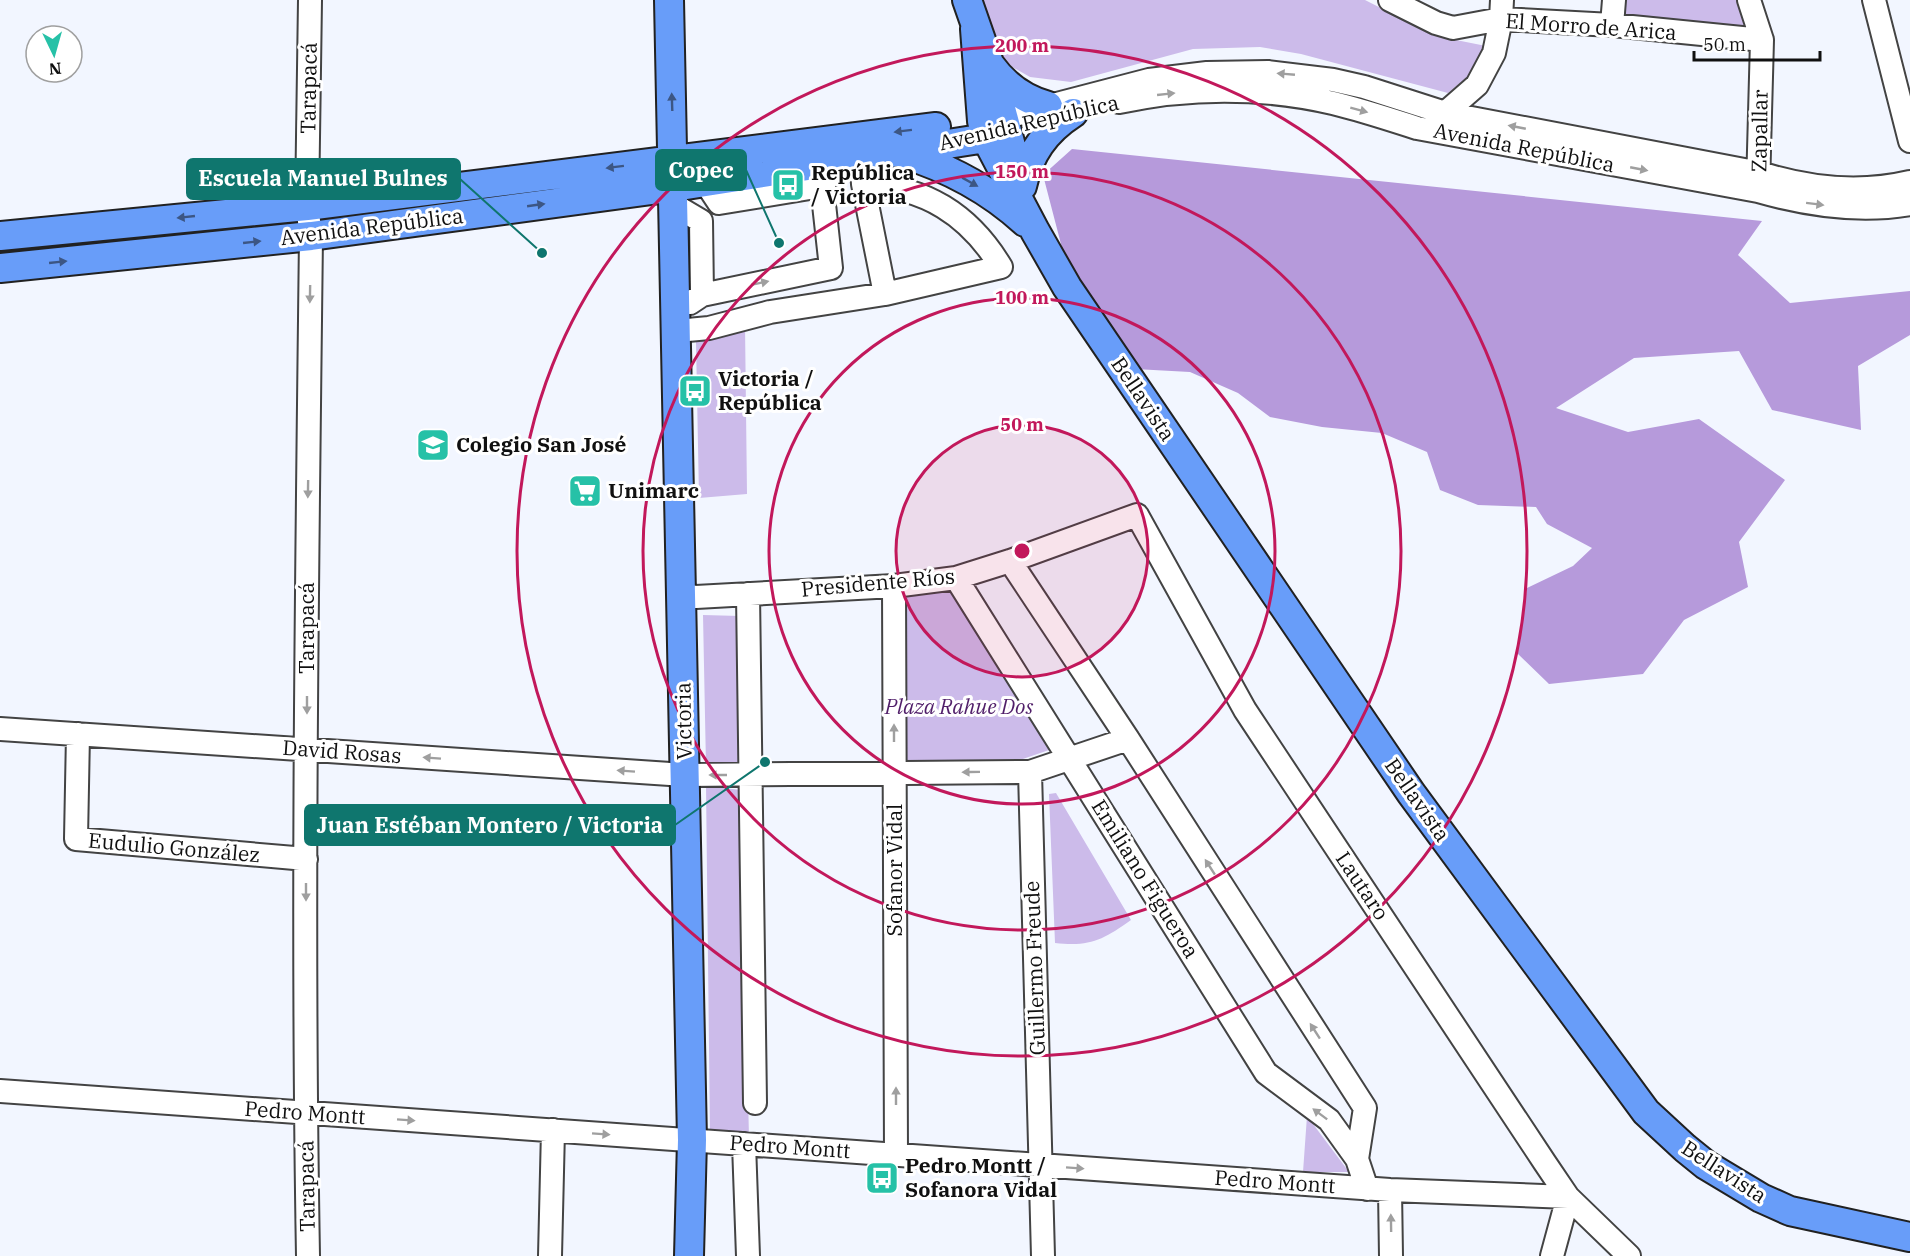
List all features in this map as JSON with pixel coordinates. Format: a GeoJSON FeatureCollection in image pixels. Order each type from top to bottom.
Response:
{"type":"FeatureCollection","features":[{"type":"Feature","properties":{"kind":"main road","name":"Victoria"},"geometry":{"type":"LineString","coordinates":[[669,0],[692,1140],[689,1256]]}},
{"type":"Feature","properties":{"kind":"main road","name":"Bellavista"},"geometry":{"type":"LineString","coordinates":[[967,0],[995,127],[1035,231],[1067,287],[1411,794],[1646,1112],[1678,1143],[1706,1165],[1761,1198],[1790,1211],[1910,1237]]}},
{"type":"Feature","properties":{"kind":"main road","name":"Bellavista"},"geometry":{"type":"LineString","coordinates":[[975,28],[989,63],[995,127],[1022,186],[1035,231]]}},
{"type":"Feature","properties":{"kind":"main road"},"geometry":{"type":"LineString","coordinates":[[989,63],[1017,93],[1060,109],[1050,129],[1040,142],[1026,171],[1022,186]]}},
{"type":"Feature","properties":{"kind":"main road","name":"Avenida República"},"geometry":{"type":"LineString","coordinates":[[0,236],[307,206],[674,184],[712,192],[855,167],[896,152],[995,127]]}},
{"type":"Feature","properties":{"kind":"main road","name":"Avenida República"},"geometry":{"type":"LineString","coordinates":[[0,268],[311,236],[674,184],[995,127]]}},
{"type":"Feature","properties":{"kind":"main road"},"geometry":{"type":"LineString","coordinates":[[896,152],[934,164],[974,184],[996,198],[1035,231]]}},
{"type":"Feature","properties":{"kind":"street","name":"Tarapacá"},"geometry":{"type":"LineString","coordinates":[[308,1256],[306,859],[311,236],[307,206],[310,0]]}},
{"type":"Feature","properties":{"kind":"street","name":"El Morro de Arica"},"geometry":{"type":"LineString","coordinates":[[1391,0],[1436,23],[1453,28],[1501,10],[1612,26],[1762,40]]}},
{"type":"Feature","properties":{"kind":"street"},"geometry":{"type":"LineString","coordinates":[[1612,26],[1614,0]]}},
{"type":"Feature","properties":{"kind":"street","name":"Zapallar"},"geometry":{"type":"LineString","coordinates":[[1749,0],[1762,40],[1759,182]]}},
{"type":"Feature","properties":{"kind":"street"},"geometry":{"type":"LineString","coordinates":[[1874,0],[1910,141]]}},
{"type":"Feature","properties":{"kind":"street"},"geometry":{"type":"LineString","coordinates":[[1417,128],[1444,113],[1477,85],[1494,53],[1501,10]]}},
{"type":"Feature","properties":{"kind":"street","name":"Avenida República"},"geometry":{"type":"LineString","coordinates":[[995,127],[1149,80],[1207,73],[1247,72],[1301,75],[1364,87],[1444,113],[1759,182],[1809,204],[1836,207],[1881,207],[1910,204]]}},
{"type":"Feature","properties":{"kind":"street","name":"Avenida República"},"geometry":{"type":"LineString","coordinates":[[1060,109],[1169,94],[1234,91],[1278,94],[1332,103],[1417,128],[1759,182],[1838,189],[1879,188],[1910,182]]}},
{"type":"Feature","properties":{"kind":"street"},"geometry":{"type":"LineString","coordinates":[[702,295],[701,222],[712,192],[822,186],[855,167]]}},
{"type":"Feature","properties":{"kind":"street"},"geometry":{"type":"LineString","coordinates":[[676,321],[710,328],[770,312],[885,294],[1001,267],[980,236],[966,222],[943,206],[855,167]]}},
{"type":"Feature","properties":{"kind":"street"},"geometry":{"type":"LineString","coordinates":[[855,167],[885,294]]}},
{"type":"Feature","properties":{"kind":"street"},"geometry":{"type":"LineString","coordinates":[[674,184],[701,222]]}},
{"type":"Feature","properties":{"kind":"street"},"geometry":{"type":"LineString","coordinates":[[676,321],[702,295],[831,268],[822,186]]}},
{"type":"Feature","properties":{"kind":"street","name":"Presidente Ríos"},"geometry":{"type":"LineString","coordinates":[[681,595],[696,597],[894,586],[956,578],[1137,515]]}},
{"type":"Feature","properties":{"kind":"street","name":"Lautaro"},"geometry":{"type":"LineString","coordinates":[[1137,515],[1245,711],[1568,1197]]}},
{"type":"Feature","properties":{"kind":"street","name":"Emiliano Figueroa"},"geometry":{"type":"LineString","coordinates":[[1010,561],[1128,739],[1365,1108],[1357,1159]]}},
{"type":"Feature","properties":{"kind":"street","name":"Emiliano Figueroa"},"geometry":{"type":"LineString","coordinates":[[956,578],[1266,1073],[1329,1120],[1357,1159],[1367,1189]]}},
{"type":"Feature","properties":{"kind":"street","name":"Sofanor Vidal"},"geometry":{"type":"LineString","coordinates":[[894,586],[896,1155]]}},
{"type":"Feature","properties":{"kind":"street"},"geometry":{"type":"LineString","coordinates":[[748,594],[752,775],[754,1103]]}},
{"type":"Feature","properties":{"kind":"street","name":"David Rosas"},"geometry":{"type":"LineString","coordinates":[[0,729],[685,775],[1030,772],[1128,739]]}},
{"type":"Feature","properties":{"kind":"street","name":"Eudulio González"},"geometry":{"type":"LineString","coordinates":[[78,734],[76,839],[306,859]]}},
{"type":"Feature","properties":{"kind":"street","name":"Guillermo Freude"},"geometry":{"type":"LineString","coordinates":[[1030,772],[1043,1256]]}},
{"type":"Feature","properties":{"kind":"street","name":"Pedro Montt"},"geometry":{"type":"LineString","coordinates":[[0,1091],[1367,1189],[1568,1197]]}},
{"type":"Feature","properties":{"kind":"street"},"geometry":{"type":"LineString","coordinates":[[550,1256],[552,1130]]}},
{"type":"Feature","properties":{"kind":"street"},"geometry":{"type":"LineString","coordinates":[[744,1144],[748,1256]]}},
{"type":"Feature","properties":{"kind":"street"},"geometry":{"type":"LineString","coordinates":[[1390,1190],[1391,1256]]}},
{"type":"Feature","properties":{"kind":"street"},"geometry":{"type":"LineString","coordinates":[[1552,1256],[1568,1197],[1629,1256]]}},
{"type":"Feature","properties":{"kind":"green space"},"geometry":{"type":"Polygon","coordinates":[[[981,0],[1365,0],[1436,36],[1491,47],[1473,72],[1448,93],[1301,54],[1260,47],[1193,49],[1071,82],[1030,77],[1000,60],[981,0]]]}},
{"type":"Feature","properties":{"kind":"green space"},"geometry":{"type":"Polygon","coordinates":[[[1623,0],[1738,0],[1747,27],[1621,15],[1623,0]]]}},
{"type":"Feature","properties":{"kind":"green space"},"geometry":{"type":"Polygon","coordinates":[[[745,325],[747,494],[699,498],[696,342],[745,325]]]}},
{"type":"Feature","properties":{"kind":"green space","name":"Plaza Rahue Dos"},"geometry":{"type":"Polygon","coordinates":[[[953,589],[1049,750],[1017,761],[907,763],[901,596],[953,589]]]}},
{"type":"Feature","properties":{"kind":"green space"},"geometry":{"type":"Polygon","coordinates":[[[703,615],[740,616],[742,763],[706,766],[703,615]]]}},
{"type":"Feature","properties":{"kind":"green space"},"geometry":{"type":"Polygon","coordinates":[[[706,786],[741,790],[749,1138],[710,1134],[706,786]]]}},
{"type":"Feature","properties":{"kind":"green space"},"geometry":{"type":"Polygon","coordinates":[[[1056,793],[1131,920],[1096,941],[1078,944],[1055,943],[1049,794],[1056,793]]]}},
{"type":"Feature","properties":{"kind":"green space"},"geometry":{"type":"Polygon","coordinates":[[[1307,1116],[1349,1172],[1303,1172],[1307,1116]]]}},
{"type":"Feature","properties":{"kind":"shaded area"},"geometry":{"type":"Polygon","coordinates":[[[1072,149],[1762,221],[1738,255],[1790,303],[1910,291],[1910,335],[1858,366],[1861,430],[1772,410],[1739,351],[1634,358],[1556,408],[1628,432],[1699,419],[1785,480],[1739,542],[1748,587],[1684,620],[1643,674],[1549,684],[1517,653],[1527,588],[1573,566],[1592,548],[1547,524],[1536,507],[1478,505],[1440,490],[1427,452],[1382,433],[1322,427],[1270,417],[1238,393],[1190,372],[1135,369],[1068,271],[1043,175],[1072,149]]]}},
{"type":"Feature","properties":{"kind":"place","name":"República / Victoria"},"geometry":{"type":"Point","coordinates":[788,185]}},
{"type":"Feature","properties":{"kind":"place","name":"Copec"},"geometry":{"type":"Point","coordinates":[779,243]}},
{"type":"Feature","properties":{"kind":"place","name":"Escuela Manuel Bulnes"},"geometry":{"type":"Point","coordinates":[542,253]}},
{"type":"Feature","properties":{"kind":"place","name":"Victoria / República"},"geometry":{"type":"Point","coordinates":[695,391]}},
{"type":"Feature","properties":{"kind":"place","name":"Colegio San José"},"geometry":{"type":"Point","coordinates":[433,445]}},
{"type":"Feature","properties":{"kind":"place","name":"Unimarc"},"geometry":{"type":"Point","coordinates":[585,491]}},
{"type":"Feature","properties":{"kind":"place","name":"Juan Estéban Montero / Victoria"},"geometry":{"type":"Point","coordinates":[765,762]}},
{"type":"Feature","properties":{"kind":"place","name":"Pedro Montt / Sofanora Vidal"},"geometry":{"type":"Point","coordinates":[882,1178]}}]}
